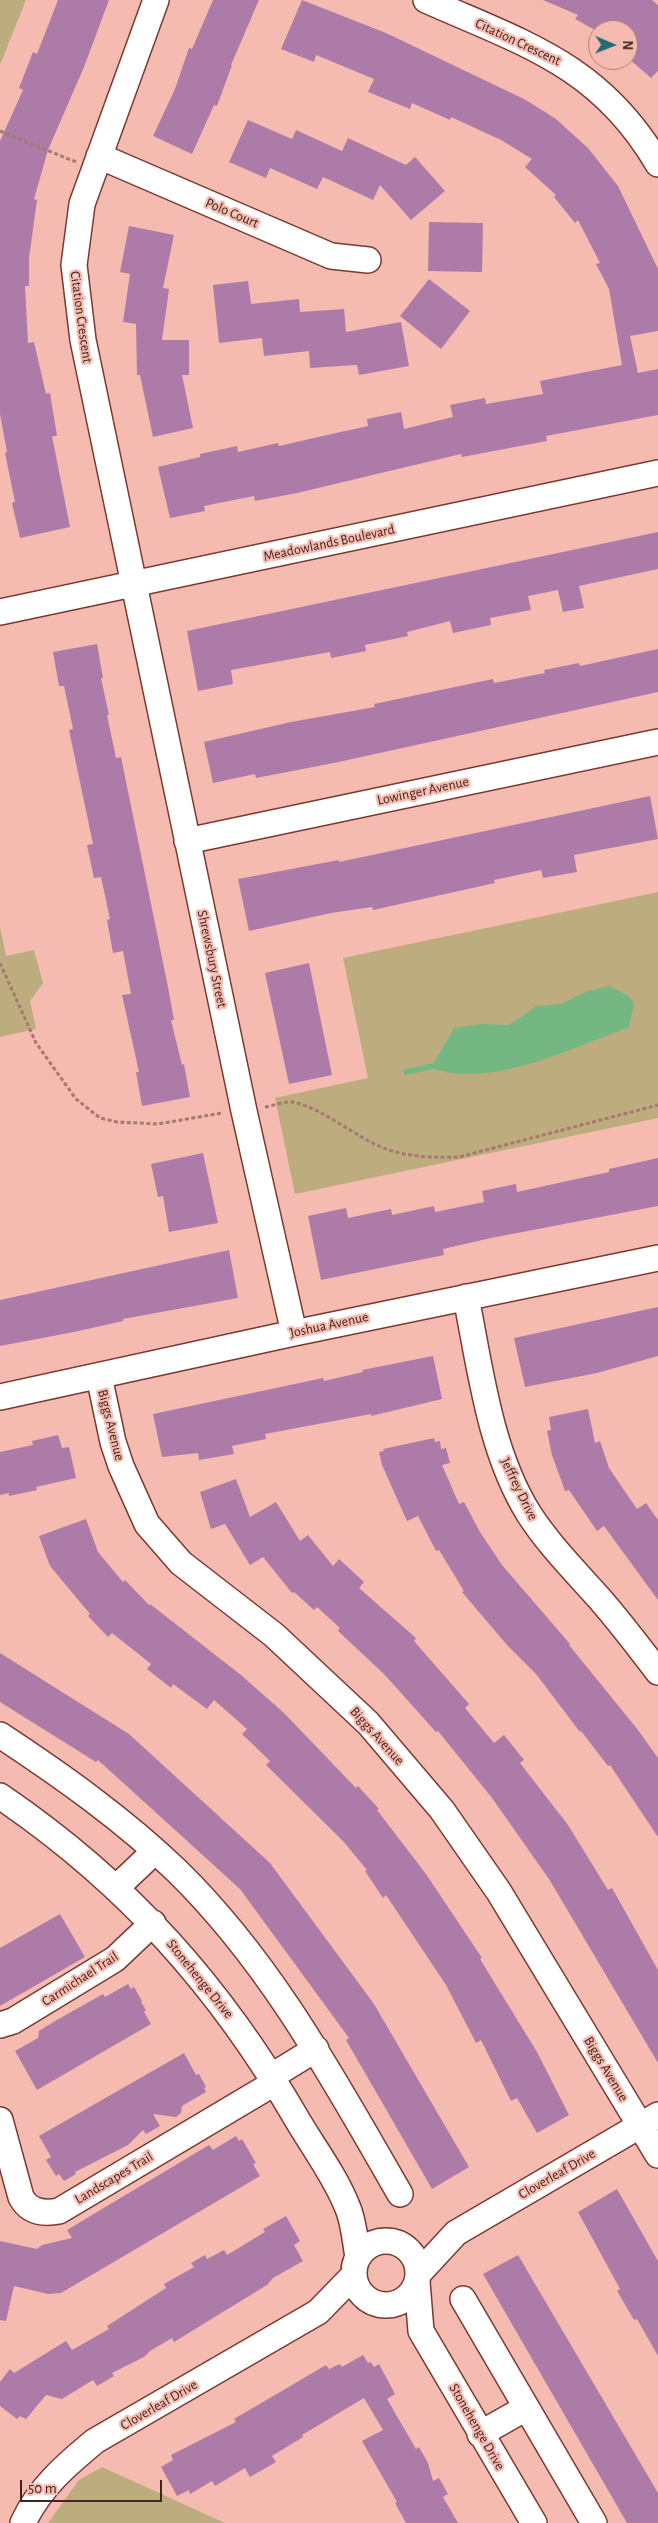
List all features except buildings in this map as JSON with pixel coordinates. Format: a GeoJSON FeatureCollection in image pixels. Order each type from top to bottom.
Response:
{"type":"FeatureCollection","features":[{"type":"Feature","properties":{"kind":"street","name":"Citation Crescent"},"geometry":{"type":"LineString","coordinates":[[134,584],[83,340],[74,265],[82,204],[156,0]]}},
{"type":"Feature","properties":{"kind":"street","name":"Citation Crescent"},"geometry":{"type":"LineString","coordinates":[[426,0],[537,49],[569,67],[606,97],[641,135],[658,164]]}},
{"type":"Feature","properties":{"kind":"street","name":"Polo Court"},"geometry":{"type":"LineString","coordinates":[[99,156],[331,256],[368,260]]}},
{"type":"Feature","properties":{"kind":"street","name":"Meadowlands Boulevard"},"geometry":{"type":"LineString","coordinates":[[0,612],[658,473]]}},
{"type":"Feature","properties":{"kind":"street","name":"Shrewsbury Street"},"geometry":{"type":"LineString","coordinates":[[134,584],[244,1111],[294,1333]]}},
{"type":"Feature","properties":{"kind":"street","name":"Lowinger Avenue"},"geometry":{"type":"LineString","coordinates":[[187,841],[658,742]]}},
{"type":"Feature","properties":{"kind":"street","name":"Joshua Avenue"},"geometry":{"type":"LineString","coordinates":[[0,1397],[294,1333],[658,1258]]}},
{"type":"Feature","properties":{"kind":"street","name":"Jeffrey Drive"},"geometry":{"type":"LineString","coordinates":[[466,1297],[494,1432],[516,1488],[529,1513],[557,1552],[611,1612],[658,1672]]}},
{"type":"Feature","properties":{"kind":"street","name":"Biggs Avenue"},"geometry":{"type":"LineString","coordinates":[[99,1376],[113,1442],[121,1466],[138,1508],[152,1531],[181,1563],[274,1635],[368,1722],[442,1810],[499,1892],[649,2120],[658,2155]]}},
{"type":"Feature","properties":{"kind":"street"},"geometry":{"type":"LineString","coordinates":[[0,1735],[106,1810],[155,1851],[177,1871],[255,1960],[284,1998],[316,2049],[400,2194]]}},
{"type":"Feature","properties":{"kind":"street","name":"Stonehenge Drive"},"geometry":{"type":"LineString","coordinates":[[0,1796],[58,1837],[117,1887],[153,1923],[212,1991],[252,2044],[348,2206],[392,2242]]}},
{"type":"Feature","properties":{"kind":"street"},"geometry":{"type":"LineString","coordinates":[[117,1887],[155,1851]]}},
{"type":"Feature","properties":{"kind":"street","name":"Carmichael Trail"},"geometry":{"type":"LineString","coordinates":[[0,2024],[13,2021],[115,1959],[153,1923]]}},
{"type":"Feature","properties":{"kind":"street"},"geometry":{"type":"LineString","coordinates":[[274,2079],[316,2049]]}},
{"type":"Feature","properties":{"kind":"street","name":"Landscapes Trail"},"geometry":{"type":"LineString","coordinates":[[0,2120],[25,2206],[50,2213],[66,2207],[274,2079]]}},
{"type":"Feature","properties":{"kind":"street","name":"Cloverleaf Drive"},"geometry":{"type":"LineString","coordinates":[[418,2277],[456,2233],[649,2120]]}},
{"type":"Feature","properties":{"kind":"street","name":"Stonehenge Drive"},"geometry":{"type":"LineString","coordinates":[[348,2206],[356,2266]]}},
{"type":"Feature","properties":{"kind":"street","name":"Cloverleaf Drive"},"geometry":{"type":"LineString","coordinates":[[392,2242],[456,2233]]}},
{"type":"Feature","properties":{"kind":"street"},"geometry":{"type":"LineString","coordinates":[[392,2242],[412,2254],[418,2277],[414,2290],[400,2302],[378,2303],[363,2295],[356,2266],[370,2245],[392,2242]]}},
{"type":"Feature","properties":{"kind":"street","name":"Cloverleaf Drive"},"geometry":{"type":"LineString","coordinates":[[23,2523],[32,2502],[62,2468],[96,2441],[318,2312],[356,2266]]}},
{"type":"Feature","properties":{"kind":"street","name":"Stonehenge Drive"},"geometry":{"type":"LineString","coordinates":[[418,2277],[421,2331],[534,2523]]}},
{"type":"Feature","properties":{"kind":"street"},"geometry":{"type":"LineString","coordinates":[[463,2299],[594,2523]]}},
{"type":"Feature","properties":{"kind":"street","name":"Cloverleaf Drive"},"geometry":{"type":"LineString","coordinates":[[318,2312],[378,2303]]}},
{"type":"Feature","properties":{"kind":"street","name":"Stonehenge Drive"},"geometry":{"type":"LineString","coordinates":[[378,2303],[421,2331]]}},
{"type":"Feature","properties":{"kind":"street"},"geometry":{"type":"LineString","coordinates":[[480,2434],[526,2408]]}},
{"type":"Feature","properties":{"kind":"path"},"geometry":{"type":"LineString","coordinates":[[0,131],[79,163],[99,156]]}},
{"type":"Feature","properties":{"kind":"path"},"geometry":{"type":"LineString","coordinates":[[0,963],[36,1043],[76,1099],[100,1118],[117,1122],[158,1124],[291,1102],[319,1113],[353,1134],[386,1149],[433,1158],[459,1158],[658,1105]]}},
{"type":"Feature","properties":{"kind":"shaded area"},"geometry":{"type":"Polygon","coordinates":[[[0,0],[26,0],[0,65],[0,0]]]}},
{"type":"Feature","properties":{"kind":"shaded area"},"geometry":{"type":"Polygon","coordinates":[[[658,892],[658,1118],[295,1194],[275,1098],[368,1078],[343,958],[658,892]]]}},
{"type":"Feature","properties":{"kind":"shaded area"},"geometry":{"type":"Polygon","coordinates":[[[0,927],[6,956],[34,950],[43,983],[30,1001],[36,1029],[0,1037],[0,927]]]}},
{"type":"Feature","properties":{"kind":"shaded area"},"geometry":{"type":"Polygon","coordinates":[[[609,986],[629,996],[634,1003],[629,1027],[557,1055],[505,1070],[479,1074],[454,1073],[431,1068],[454,1028],[482,1024],[509,1025],[537,1006],[561,1004],[588,991],[609,986]]]}},
{"type":"Feature","properties":{"kind":"shaded area"},"geometry":{"type":"Polygon","coordinates":[[[102,2467],[225,2523],[48,2523],[79,2480],[102,2467]]]}},
{"type":"Feature","properties":{"kind":"waterway"},"geometry":{"type":"LineString","coordinates":[[406,1072],[438,1065]]}}]}
